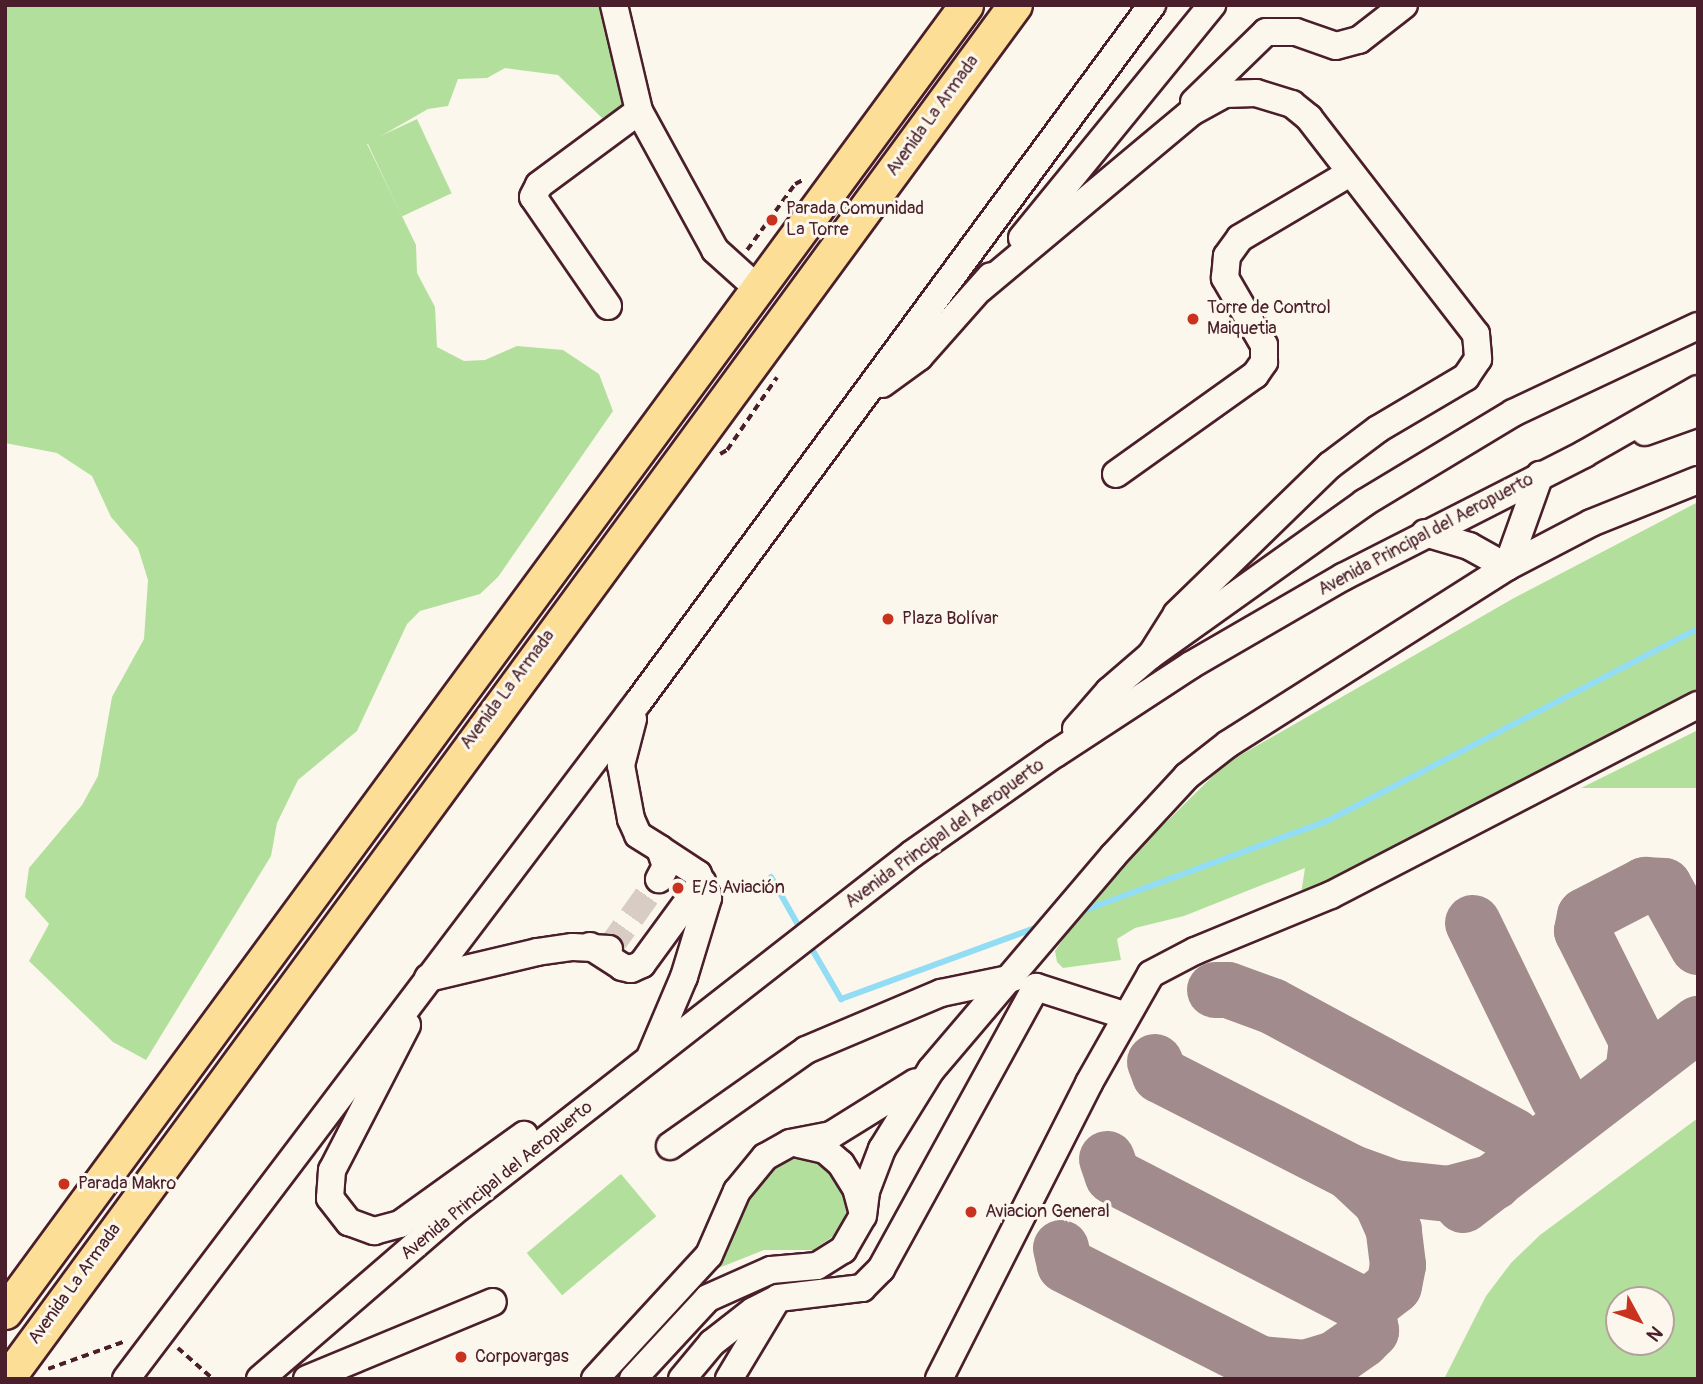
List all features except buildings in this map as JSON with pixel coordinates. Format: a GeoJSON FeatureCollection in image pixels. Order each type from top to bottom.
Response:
{"type":"FeatureCollection","features":[{"type":"Feature","properties":{"kind":"main road","name":"Avenida La Armada"},"geometry":{"type":"LineString","coordinates":[[5,1312],[966,5]]}},
{"type":"Feature","properties":{"kind":"main road","name":"Avenida La Armada"},"geometry":{"type":"LineString","coordinates":[[7,1379],[1015,5]]}},
{"type":"Feature","properties":{"kind":"street"},"geometry":{"type":"LineString","coordinates":[[614,5],[639,111],[715,250],[757,288]]}},
{"type":"Feature","properties":{"kind":"street"},"geometry":{"type":"LineString","coordinates":[[126,1379],[639,701],[1152,5]]}},
{"type":"Feature","properties":{"kind":"street"},"geometry":{"type":"LineString","coordinates":[[860,399],[919,357],[980,289],[1212,5]]}},
{"type":"Feature","properties":{"kind":"street"},"geometry":{"type":"LineString","coordinates":[[1160,141],[1234,59],[1266,32],[1296,32],[1336,46],[1359,40],[1404,5]]}},
{"type":"Feature","properties":{"kind":"street"},"geometry":{"type":"LineString","coordinates":[[1265,95],[1246,65],[1249,53],[1266,32]]}},
{"type":"Feature","properties":{"kind":"street"},"geometry":{"type":"LineString","coordinates":[[980,289],[1217,97],[1242,92],[1265,95],[1292,104],[1310,118],[1476,334],[1478,359],[1456,384],[1378,429],[1330,465],[1177,614],[1151,654]]}},
{"type":"Feature","properties":{"kind":"street"},"geometry":{"type":"LineString","coordinates":[[608,306],[533,197],[539,185],[639,111]]}},
{"type":"Feature","properties":{"kind":"street"},"geometry":{"type":"LineString","coordinates":[[1116,474],[1255,375],[1264,362],[1264,345],[1225,278],[1227,256],[1240,239],[1350,173]]}},
{"type":"Feature","properties":{"kind":"street"},"geometry":{"type":"LineString","coordinates":[[1055,754],[1109,691],[1151,654],[1301,546],[1450,449],[1513,413],[1698,326]]}},
{"type":"Feature","properties":{"kind":"street","name":"Avenida Principal del Aeropuerto"},"geometry":{"type":"LineString","coordinates":[[260,1379],[452,1213],[912,854],[1055,754],[1191,665],[1425,533],[1584,454],[1698,389]]}},
{"type":"Feature","properties":{"kind":"street"},"geometry":{"type":"LineString","coordinates":[[1584,454],[1698,413]]}},
{"type":"Feature","properties":{"kind":"street"},"geometry":{"type":"LineString","coordinates":[[1507,567],[1540,475]]}},
{"type":"Feature","properties":{"kind":"street"},"geometry":{"type":"LineString","coordinates":[[682,1379],[732,1325],[778,1298],[862,1288],[881,1269],[1024,982],[1056,925],[1113,856],[1187,776],[1228,744],[1507,567],[1591,523],[1698,480]]}},
{"type":"Feature","properties":{"kind":"street"},"geometry":{"type":"LineString","coordinates":[[1425,533],[1469,545],[1507,567]]}},
{"type":"Feature","properties":{"kind":"street"},"geometry":{"type":"LineString","coordinates":[[639,701],[621,765],[634,827],[638,835],[698,874],[708,898],[684,977],[649,1059]]}},
{"type":"Feature","properties":{"kind":"street"},"geometry":{"type":"LineString","coordinates":[[939,1379],[1124,1015],[1144,981],[1164,966],[1331,895],[1698,705]]}},
{"type":"Feature","properties":{"kind":"street"},"geometry":{"type":"LineString","coordinates":[[659,878],[666,866],[660,849]]}},
{"type":"Feature","properties":{"kind":"street"},"geometry":{"type":"LineString","coordinates":[[428,978],[487,961],[599,948],[622,967],[631,969],[642,964],[702,882]]}},
{"type":"Feature","properties":{"kind":"street"},"geometry":{"type":"LineString","coordinates":[[428,978],[400,1042],[352,1125],[332,1170],[330,1198],[349,1222],[374,1231],[400,1224],[549,1117],[589,1107]]}},
{"type":"Feature","properties":{"kind":"street"},"geometry":{"type":"LineString","coordinates":[[595,1379],[709,1255],[749,1173],[765,1157],[790,1143],[831,1135],[931,1070],[1024,982]]}},
{"type":"Feature","properties":{"kind":"street"},"geometry":{"type":"LineString","coordinates":[[670,1146],[806,1050],[941,993],[1024,982],[1124,1015]]}},
{"type":"Feature","properties":{"kind":"street"},"geometry":{"type":"LineString","coordinates":[[633,1379],[708,1297],[762,1273],[817,1266],[833,1258],[851,1242],[863,1216],[866,1191],[882,1149],[931,1070]]}},
{"type":"Feature","properties":{"kind":"street"},"geometry":{"type":"LineString","coordinates":[[790,1143],[825,1150],[841,1164],[856,1188],[863,1216]]}},
{"type":"Feature","properties":{"kind":"street"},"geometry":{"type":"LineString","coordinates":[[729,1379],[778,1298]]}},
{"type":"Feature","properties":{"kind":"street"},"geometry":{"type":"LineString","coordinates":[[307,1379],[492,1302]]}},
{"type":"Feature","properties":{"kind":"green space"},"geometry":{"type":"Polygon","coordinates":[[[5,5],[598,5],[630,109],[602,118],[558,75],[505,68],[487,78],[458,79],[448,106],[428,109],[367,144],[416,245],[417,273],[435,307],[437,347],[464,361],[485,360],[517,346],[563,350],[599,374],[613,411],[498,577],[480,594],[420,611],[407,624],[357,731],[298,780],[277,823],[271,856],[146,1060],[113,1042],[29,961],[49,924],[25,897],[29,868],[82,805],[98,776],[112,697],[144,639],[148,580],[138,548],[111,517],[92,476],[57,453],[5,443],[5,5]]]}},
{"type":"Feature","properties":{"kind":"green space"},"geometry":{"type":"Polygon","coordinates":[[[417,119],[452,193],[402,217],[367,142],[417,119]]]}},
{"type":"Feature","properties":{"kind":"green space"},"geometry":{"type":"Polygon","coordinates":[[[1698,502],[1698,693],[1576,760],[1301,894],[1305,868],[1184,916],[1135,928],[1117,939],[1121,960],[1063,968],[1057,962],[1055,951],[1068,932],[1144,844],[1225,764],[1514,598],[1698,502]]]}},
{"type":"Feature","properties":{"kind":"green space"},"geometry":{"type":"Polygon","coordinates":[[[1698,730],[1698,788],[1581,788],[1698,730]]]}},
{"type":"Feature","properties":{"kind":"green space"},"geometry":{"type":"Polygon","coordinates":[[[1698,1118],[1698,1379],[1444,1379],[1486,1296],[1511,1263],[1540,1235],[1698,1118]]]}},
{"type":"Feature","properties":{"kind":"green space"},"geometry":{"type":"Polygon","coordinates":[[[800,1156],[821,1161],[842,1181],[847,1210],[838,1233],[813,1250],[764,1250],[711,1271],[758,1180],[781,1160],[800,1156]]]}},
{"type":"Feature","properties":{"kind":"green space"},"geometry":{"type":"Polygon","coordinates":[[[621,1174],[656,1216],[562,1295],[527,1253],[621,1174]]]}},
{"type":"Feature","properties":{"kind":"waterway"},"geometry":{"type":"LineString","coordinates":[[1077,913],[1327,821],[1698,629]]}},
{"type":"Feature","properties":{"kind":"waterway"},"geometry":{"type":"LineString","coordinates":[[771,877],[802,932]]}},
{"type":"Feature","properties":{"kind":"waterway"},"geometry":{"type":"LineString","coordinates":[[809,944],[841,999],[1040,926]]}},
{"type":"Feature","properties":{"kind":"taxiway"},"geometry":{"type":"LineString","coordinates":[[1633,1074],[1637,1041],[1582,931],[1585,916],[1645,885],[1664,886],[1698,947]]}},
{"type":"Feature","properties":{"kind":"taxiway"},"geometry":{"type":"LineString","coordinates":[[1473,923],[1558,1097]]}},
{"type":"Feature","properties":{"kind":"taxiway"},"geometry":{"type":"LineString","coordinates":[[1215,990],[1228,990],[1272,1006],[1513,1136]]}},
{"type":"Feature","properties":{"kind":"taxiway"},"geometry":{"type":"LineString","coordinates":[[1463,1205],[1698,1024]]}},
{"type":"Feature","properties":{"kind":"taxiway"},"geometry":{"type":"LineString","coordinates":[[1155,1062],[1160,1075],[1350,1172]]}},
{"type":"Feature","properties":{"kind":"taxiway"},"geometry":{"type":"LineString","coordinates":[[1107,1159],[1113,1176],[1367,1307]]}},
{"type":"Feature","properties":{"kind":"taxiway"},"geometry":{"type":"LineString","coordinates":[[1061,1248],[1065,1265],[1260,1364],[1305,1368],[1335,1359],[1362,1340],[1371,1331],[1367,1307],[1394,1286],[1398,1265],[1394,1230],[1381,1201],[1350,1172],[1394,1188],[1448,1194],[1494,1182]]}},
{"type":"Feature","properties":{"kind":"tunnel"},"geometry":{"type":"LineString","coordinates":[[609,949],[659,879]]}},
{"type":"Feature","properties":{"kind":"place","name":"Parada Comunidad La Torre"},"geometry":{"type":"Point","coordinates":[772,220]}},
{"type":"Feature","properties":{"kind":"place","name":"Torre de Control Maiquetia"},"geometry":{"type":"Point","coordinates":[1193,319]}},
{"type":"Feature","properties":{"kind":"place","name":"Plaza Bolívar"},"geometry":{"type":"Point","coordinates":[888,619]}},
{"type":"Feature","properties":{"kind":"place","name":"E/S Aviación"},"geometry":{"type":"Point","coordinates":[678,888]}},
{"type":"Feature","properties":{"kind":"place","name":"Parada Makro"},"geometry":{"type":"Point","coordinates":[64,1184]}},
{"type":"Feature","properties":{"kind":"place","name":"Aviacion General"},"geometry":{"type":"Point","coordinates":[971,1212]}},
{"type":"Feature","properties":{"kind":"place","name":"Corpovargas"},"geometry":{"type":"Point","coordinates":[461,1357]}}]}
